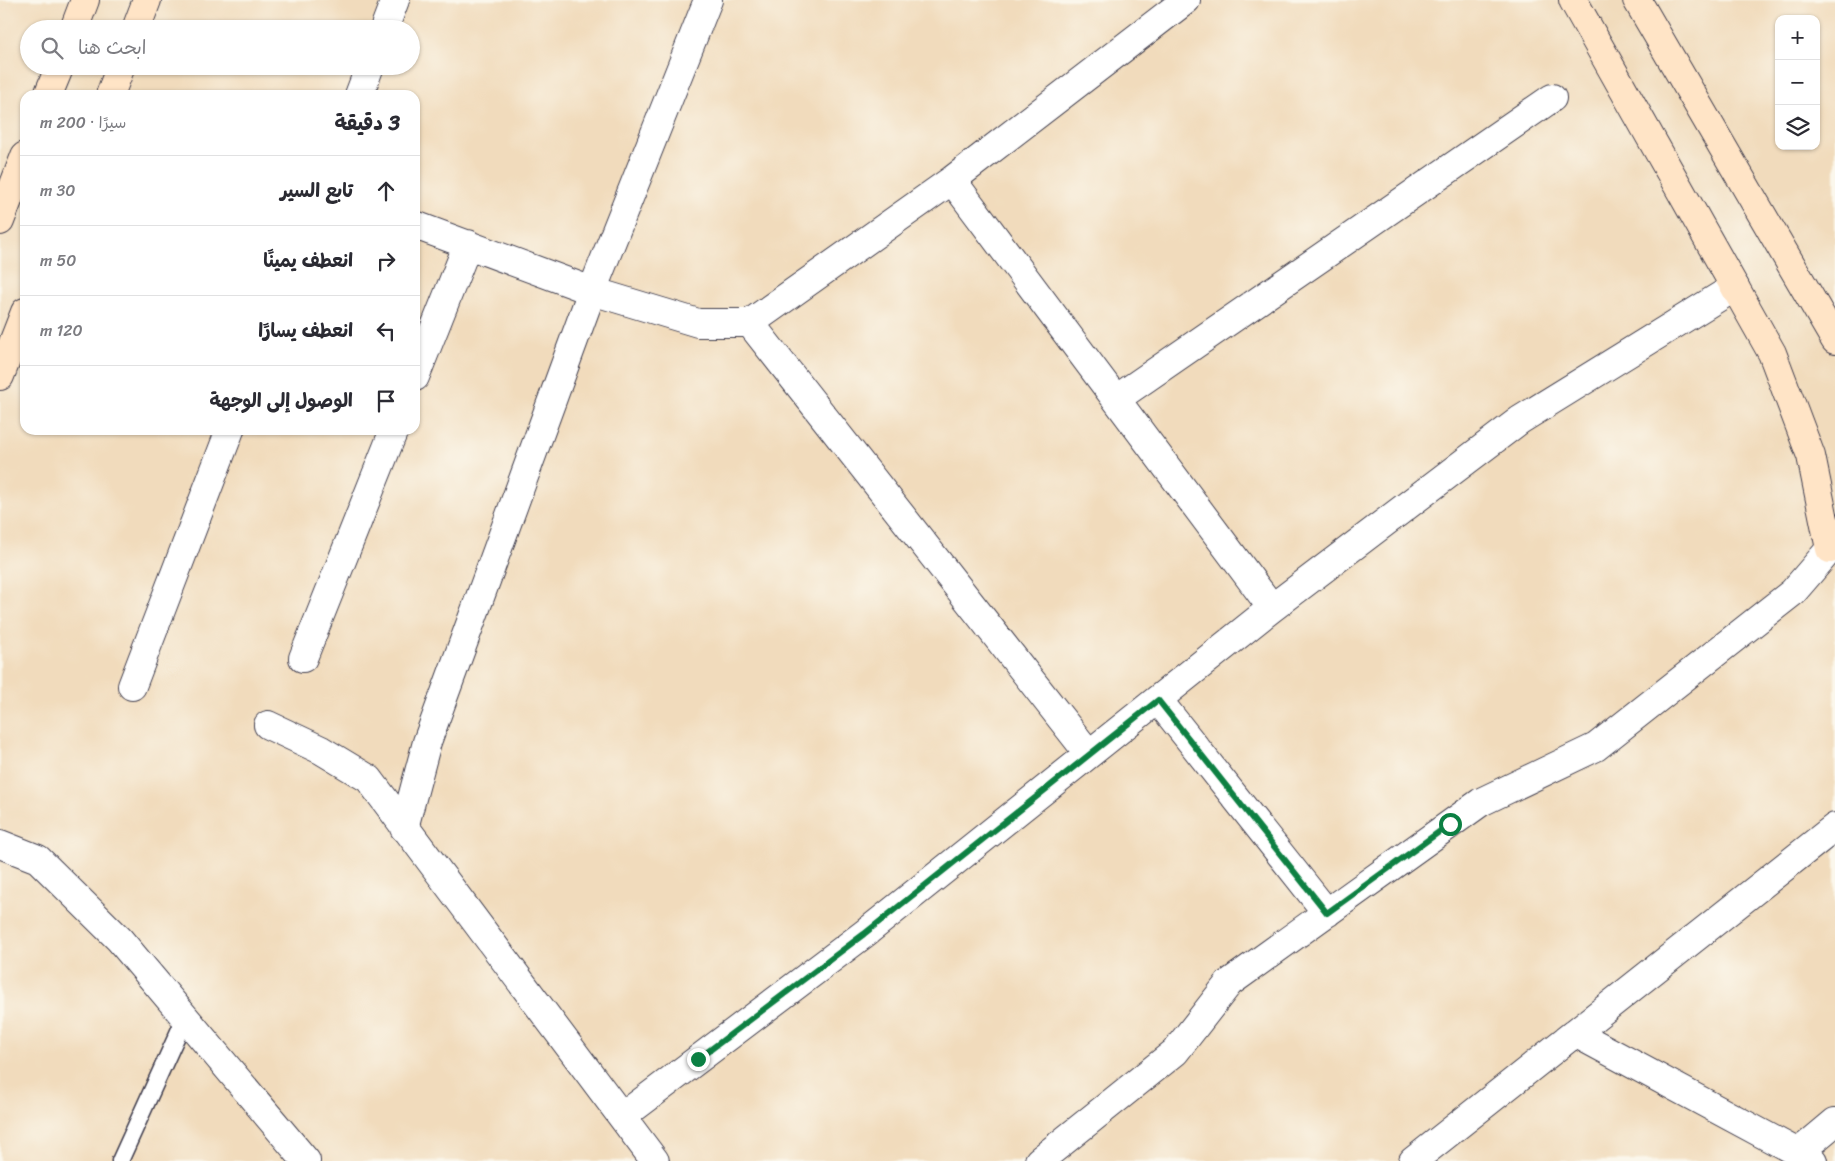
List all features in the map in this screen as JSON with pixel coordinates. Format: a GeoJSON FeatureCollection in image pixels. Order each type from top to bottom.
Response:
{"type":"FeatureCollection","features":[{"type":"Feature","properties":{"kind":"street"},"geometry":{"type":"LineString","coordinates":[[77,20],[85,0]]}},
{"type":"Feature","properties":{"kind":"street"},"geometry":{"type":"LineString","coordinates":[[139,20],[147,0]]}},
{"type":"Feature","properties":{"kind":"street"},"geometry":{"type":"LineString","coordinates":[[387,20],[395,0]]}},
{"type":"Feature","properties":{"kind":"street"},"geometry":{"type":"LineString","coordinates":[[404,828],[427,742],[592,291],[708,0]]}},
{"type":"Feature","properties":{"kind":"street"},"geometry":{"type":"LineString","coordinates":[[420,227],[592,291],[698,323],[750,323],[952,180],[1186,0]]}},
{"type":"Feature","properties":{"kind":"street"},"geometry":{"type":"LineString","coordinates":[[1573,0],[1772,353],[1810,456],[1833,557]]}},
{"type":"Feature","properties":{"kind":"street"},"geometry":{"type":"LineString","coordinates":[[1637,0],[1835,340]]}},
{"type":"Feature","properties":{"kind":"street"},"geometry":{"type":"LineString","coordinates":[[50,90],[56,75]]}},
{"type":"Feature","properties":{"kind":"street"},"geometry":{"type":"LineString","coordinates":[[112,90],[118,75]]}},
{"type":"Feature","properties":{"kind":"street"},"geometry":{"type":"LineString","coordinates":[[361,90],[367,75]]}},
{"type":"Feature","properties":{"kind":"street"},"geometry":{"type":"LineString","coordinates":[[1116,400],[1552,98]]}},
{"type":"Feature","properties":{"kind":"street"},"geometry":{"type":"LineString","coordinates":[[2,212],[20,168]]}},
{"type":"Feature","properties":{"kind":"street"},"geometry":{"type":"LineString","coordinates":[[952,180],[1272,608]]}},
{"type":"Feature","properties":{"kind":"street"},"geometry":{"type":"LineString","coordinates":[[420,364],[468,244]]}},
{"type":"Feature","properties":{"kind":"street"},"geometry":{"type":"LineString","coordinates":[[622,1116],[864,934],[1272,608],[1520,420],[1735,287]]}},
{"type":"Feature","properties":{"kind":"street"},"geometry":{"type":"LineString","coordinates":[[750,323],[1089,754]]}},
{"type":"Feature","properties":{"kind":"street"},"geometry":{"type":"LineString","coordinates":[[0,376],[20,325]]}},
{"type":"Feature","properties":{"kind":"street"},"geometry":{"type":"LineString","coordinates":[[132,686],[228,435]]}},
{"type":"Feature","properties":{"kind":"street"},"geometry":{"type":"LineString","coordinates":[[304,658],[392,435]]}},
{"type":"Feature","properties":{"kind":"street"},"geometry":{"type":"LineString","coordinates":[[1040,1161],[1175,1052],[1229,984],[1481,802],[1596,747],[1793,592],[1833,557],[1835,498]]}},
{"type":"Feature","properties":{"kind":"street"},"geometry":{"type":"LineString","coordinates":[[1158,700],[1327,913]]}},
{"type":"Feature","properties":{"kind":"street"},"geometry":{"type":"LineString","coordinates":[[268,725],[321,750],[369,779],[655,1161]]}},
{"type":"Feature","properties":{"kind":"street"},"geometry":{"type":"LineString","coordinates":[[1413,1161],[1835,827]]}},
{"type":"Feature","properties":{"kind":"street"},"geometry":{"type":"LineString","coordinates":[[0,844],[38,859],[119,939],[306,1161]]}},
{"type":"Feature","properties":{"kind":"street"},"geometry":{"type":"LineString","coordinates":[[1575,1032],[1806,1157],[1835,1122]]}},
{"type":"Feature","properties":{"kind":"lane"},"geometry":{"type":"LineString","coordinates":[[120,1161],[185,1018]]}},
{"type":"Feature","properties":{"kind":"route"},"geometry":{"type":"LineString","coordinates":[[698,1059],[864,934],[1158,700],[1327,913],[1450,824]]}}]}
